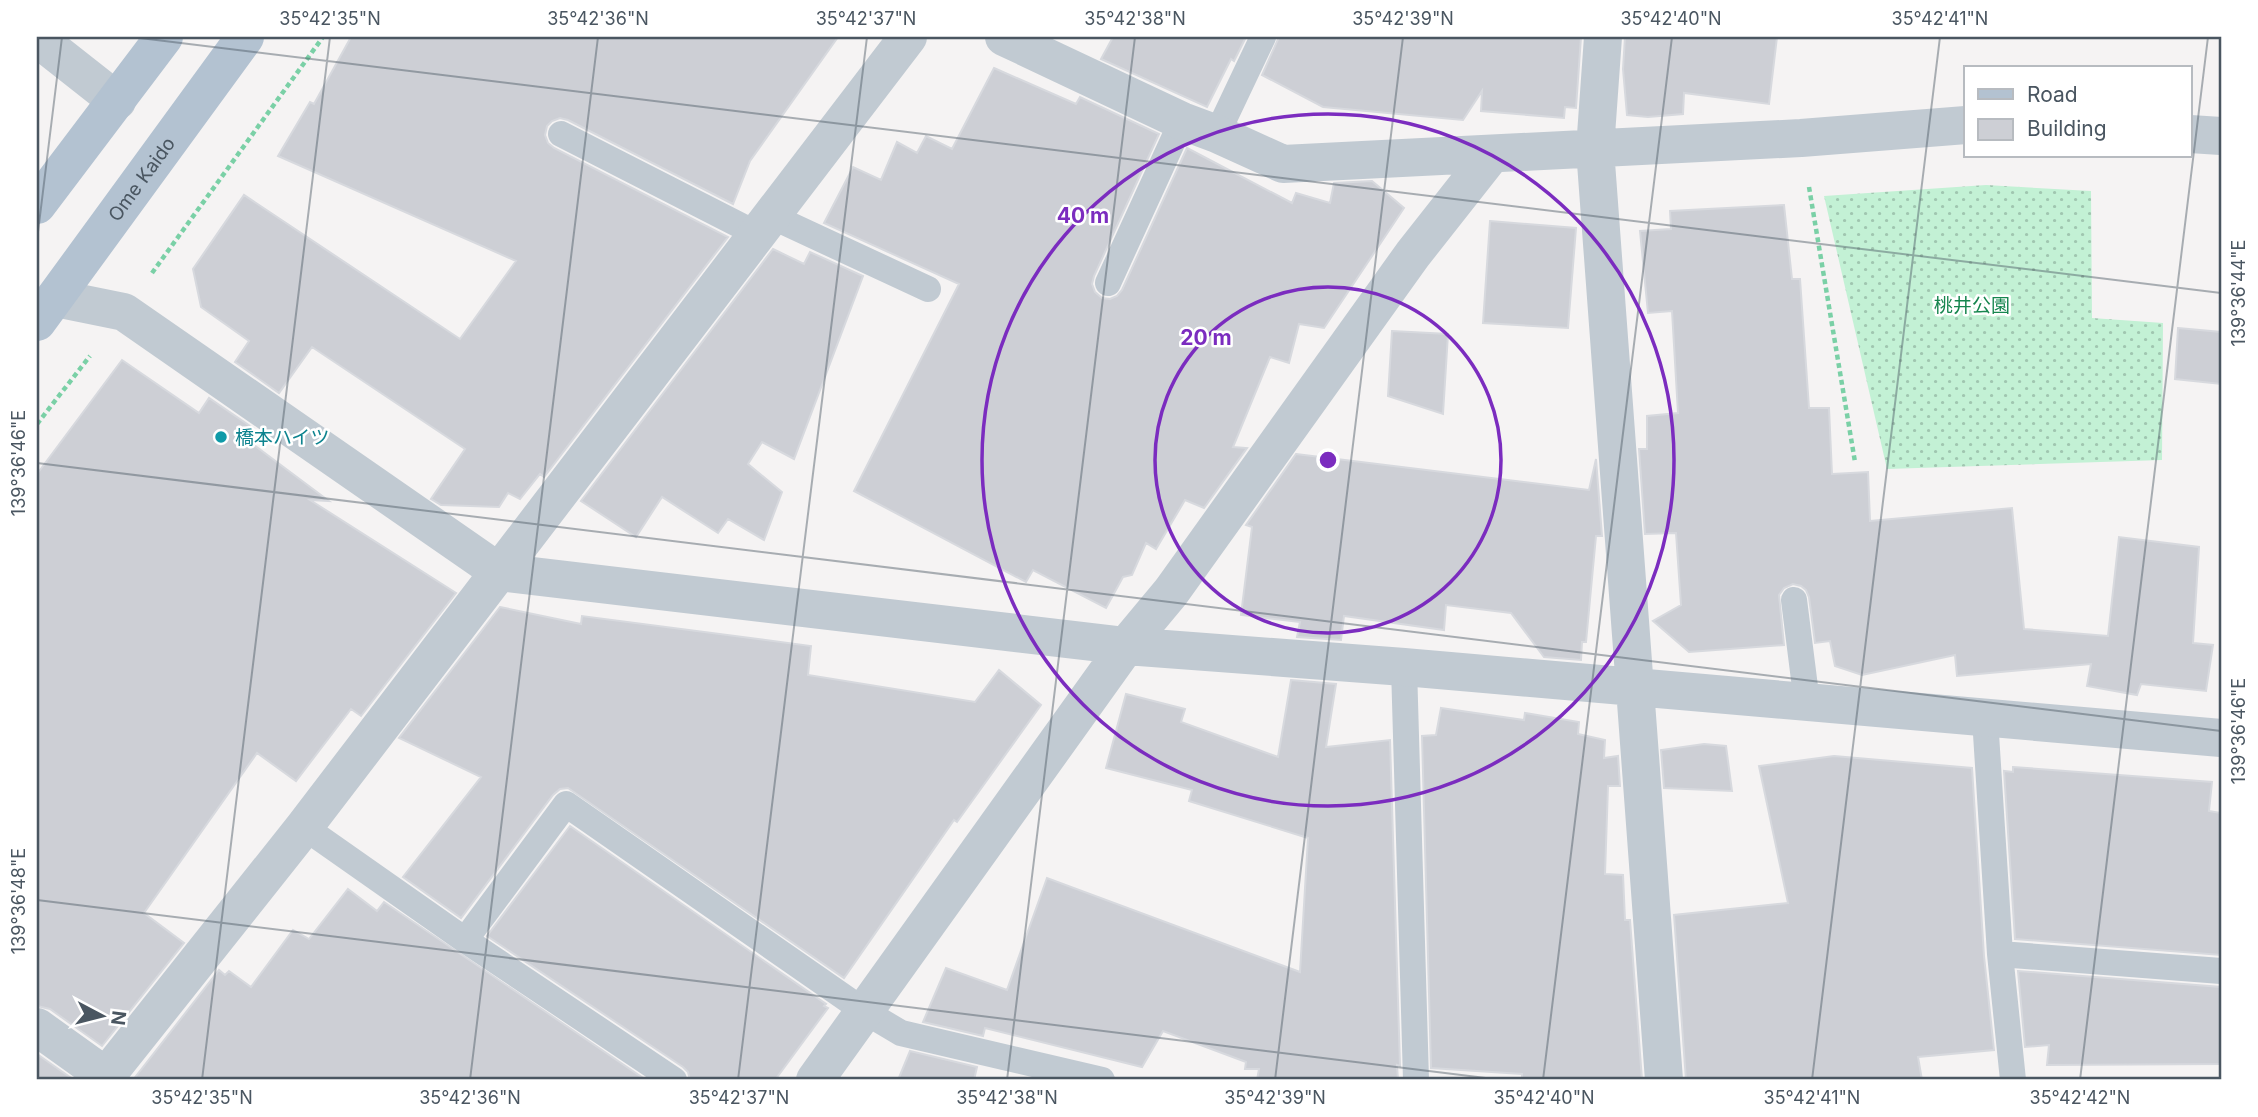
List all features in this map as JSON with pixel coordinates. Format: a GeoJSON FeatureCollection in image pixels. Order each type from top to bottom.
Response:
{"type":"FeatureCollection","features":[{"type":"Feature","properties":{"kind":"main road"},"geometry":{"type":"LineString","coordinates":[[37,205],[163,37]]}},
{"type":"Feature","properties":{"kind":"main road","name":"Ome Kaido"},"geometry":{"type":"LineString","coordinates":[[46,310],[245,37]]}},
{"type":"Feature","properties":{"kind":"street"},"geometry":{"type":"LineString","coordinates":[[37,1027],[106,1079],[304,827],[908,37]]}},
{"type":"Feature","properties":{"kind":"street"},"geometry":{"type":"LineString","coordinates":[[1004,37],[1182,121],[1283,164],[1801,138],[1964,125]]}},
{"type":"Feature","properties":{"kind":"street"},"geometry":{"type":"LineString","coordinates":[[1603,37],[1595,149],[1664,1080]]}},
{"type":"Feature","properties":{"kind":"street"},"geometry":{"type":"LineString","coordinates":[[37,38],[117,101]]}},
{"type":"Feature","properties":{"kind":"street"},"geometry":{"type":"LineString","coordinates":[[2192,134],[2221,136]]}},
{"type":"Feature","properties":{"kind":"street"},"geometry":{"type":"LineString","coordinates":[[815,1080],[1126,646],[1171,592],[1413,254],[1491,155]]}},
{"type":"Feature","properties":{"kind":"street"},"geometry":{"type":"LineString","coordinates":[[46,310],[124,312],[499,572],[1126,646],[1404,667],[2221,738]]}},
{"type":"Feature","properties":{"kind":"lane"},"geometry":{"type":"LineString","coordinates":[[1217,134],[1263,37]]}},
{"type":"Feature","properties":{"kind":"lane"},"geometry":{"type":"LineString","coordinates":[[1108,283],[1182,121]]}},
{"type":"Feature","properties":{"kind":"lane"},"geometry":{"type":"LineString","coordinates":[[561,134],[764,225],[928,289]]}},
{"type":"Feature","properties":{"kind":"lane"},"geometry":{"type":"LineString","coordinates":[[1794,600],[1807,703]]}},
{"type":"Feature","properties":{"kind":"lane"},"geometry":{"type":"LineString","coordinates":[[1404,667],[1416,1080]]}},
{"type":"Feature","properties":{"kind":"lane"},"geometry":{"type":"LineString","coordinates":[[1985,718],[2000,954],[2013,1080]]}},
{"type":"Feature","properties":{"kind":"lane"},"geometry":{"type":"LineString","coordinates":[[465,940],[566,804],[864,1011],[901,1033],[1102,1080]]}},
{"type":"Feature","properties":{"kind":"lane"},"geometry":{"type":"LineString","coordinates":[[304,827],[465,940],[674,1080]]}},
{"type":"Feature","properties":{"kind":"lane"},"geometry":{"type":"LineString","coordinates":[[2000,954],[2221,971]]}},
{"type":"Feature","properties":{"kind":"path"},"geometry":{"type":"LineString","coordinates":[[37,424],[124,312],[323,37]]}},
{"type":"Feature","properties":{"kind":"path"},"geometry":{"type":"LineString","coordinates":[[1801,138],[1855,462]]}},
{"type":"Feature","properties":{"kind":"green space","name":"桃井公園"},"geometry":{"type":"Polygon","coordinates":[[[1986,185],[2091,191],[2092,318],[2163,323],[2162,460],[1887,469],[1824,196],[1986,185]]]}},
{"type":"Feature","properties":{"kind":"building"},"geometry":{"type":"Polygon","coordinates":[[[351,37],[838,37],[750,161],[733,204],[568,120],[560,118],[547,126],[545,135],[554,148],[728,237],[544,477],[540,474],[520,499],[508,493],[499,507],[441,505],[431,499],[465,449],[312,347],[279,393],[235,362],[249,341],[201,307],[193,269],[244,195],[460,339],[516,261],[278,156],[310,102],[314,104],[351,37]]]}},
{"type":"Feature","properties":{"kind":"building"},"geometry":{"type":"Polygon","coordinates":[[[1113,37],[1246,37],[1234,61],[1231,59],[1207,107],[1101,59],[1113,37]]]}},
{"type":"Feature","properties":{"kind":"building"},"geometry":{"type":"Polygon","coordinates":[[[1279,37],[1581,37],[1576,108],[1565,107],[1564,118],[1481,111],[1482,91],[1463,120],[1323,107],[1262,75],[1279,37]]]}},
{"type":"Feature","properties":{"kind":"building"},"geometry":{"type":"Polygon","coordinates":[[[1625,37],[1777,37],[1769,104],[1684,93],[1683,114],[1648,117],[1627,115],[1623,69],[1625,37]]]}},
{"type":"Feature","properties":{"kind":"building"},"geometry":{"type":"Polygon","coordinates":[[[994,68],[1076,104],[1080,97],[1159,134],[1094,276],[1092,284],[1095,292],[1102,298],[1110,299],[1122,290],[1187,148],[1292,203],[1296,193],[1330,203],[1334,183],[1372,181],[1404,208],[1324,328],[1299,324],[1289,363],[1270,357],[1233,447],[1247,448],[1204,508],[1185,500],[1156,549],[1146,543],[1132,575],[1123,577],[1106,608],[1033,570],[1026,582],[854,491],[959,284],[824,223],[853,167],[881,180],[897,142],[917,153],[926,136],[952,149],[994,68]]]}},
{"type":"Feature","properties":{"kind":"building"},"geometry":{"type":"Polygon","coordinates":[[[1784,205],[1792,279],[1800,279],[1809,408],[1829,408],[1832,474],[1868,472],[1870,521],[2012,508],[2024,629],[2108,636],[2119,537],[2199,547],[2193,643],[2213,645],[2206,691],[2141,684],[2137,695],[2087,686],[2091,664],[1957,676],[1955,655],[1862,675],[1835,666],[1830,641],[1815,643],[1809,597],[1806,590],[1793,584],[1784,588],[1779,595],[1784,645],[1689,652],[1653,621],[1681,605],[1676,533],[1645,534],[1639,449],[1647,449],[1647,416],[1678,413],[1672,311],[1648,313],[1640,231],[1671,229],[1670,211],[1784,205]]]}},
{"type":"Feature","properties":{"kind":"building"},"geometry":{"type":"Polygon","coordinates":[[[1490,221],[1576,228],[1568,328],[1483,323],[1490,221]]]}},
{"type":"Feature","properties":{"kind":"building"},"geometry":{"type":"Polygon","coordinates":[[[773,249],[804,264],[810,252],[863,276],[794,459],[762,442],[748,464],[782,492],[764,540],[728,519],[718,533],[662,497],[636,537],[581,501],[773,249]]]}},
{"type":"Feature","properties":{"kind":"building"},"geometry":{"type":"Polygon","coordinates":[[[2178,328],[2221,332],[2221,384],[2175,379],[2178,328]]]}},
{"type":"Feature","properties":{"kind":"building"},"geometry":{"type":"Polygon","coordinates":[[[1392,331],[1448,334],[1443,414],[1388,396],[1392,331]]]}},
{"type":"Feature","properties":{"kind":"building"},"geometry":{"type":"Polygon","coordinates":[[[122,360],[199,413],[209,398],[253,428],[246,439],[329,501],[310,500],[456,593],[361,716],[351,709],[296,781],[257,753],[144,913],[184,943],[102,1046],[50,1009],[37,1006],[37,474],[122,360]]]}},
{"type":"Feature","properties":{"kind":"building"},"geometry":{"type":"Polygon","coordinates":[[[1296,454],[1589,490],[1596,459],[1602,536],[1596,536],[1586,642],[1582,642],[1581,660],[1544,657],[1511,613],[1446,605],[1444,630],[1344,616],[1341,640],[1297,637],[1300,622],[1241,615],[1252,527],[1246,525],[1296,454]]]}},
{"type":"Feature","properties":{"kind":"building"},"geometry":{"type":"Polygon","coordinates":[[[500,607],[581,624],[582,616],[811,646],[808,675],[975,702],[999,670],[1041,705],[957,822],[954,820],[844,978],[568,788],[560,789],[553,795],[461,918],[403,877],[481,777],[399,738],[500,607]]]}},
{"type":"Feature","properties":{"kind":"building"},"geometry":{"type":"Polygon","coordinates":[[[1291,680],[1336,684],[1326,747],[1390,740],[1400,1066],[1397,1065],[1398,1080],[1257,1080],[1259,1069],[1245,1069],[1246,1062],[1163,1031],[1142,1067],[985,1028],[983,1036],[923,1022],[946,968],[1007,990],[1047,878],[1300,972],[1308,838],[1189,801],[1192,790],[1106,768],[1126,694],[1185,709],[1181,722],[1278,757],[1291,680]]]}},
{"type":"Feature","properties":{"kind":"building"},"geometry":{"type":"Polygon","coordinates":[[[1441,708],[1524,720],[1525,713],[1579,722],[1578,734],[1605,740],[1604,758],[1618,756],[1620,786],[1608,786],[1605,874],[1623,875],[1625,920],[1630,920],[1642,1080],[1522,1080],[1522,1074],[1431,1068],[1422,736],[1436,735],[1441,708]]]}},
{"type":"Feature","properties":{"kind":"building"},"geometry":{"type":"Polygon","coordinates":[[[1704,744],[1726,746],[1732,791],[1664,788],[1661,750],[1704,744]]]}},
{"type":"Feature","properties":{"kind":"building"},"geometry":{"type":"Polygon","coordinates":[[[1834,756],[1972,768],[1984,956],[1994,1050],[1918,1057],[1922,1080],[1686,1080],[1674,915],[1788,903],[1759,766],[1834,756]]]}},
{"type":"Feature","properties":{"kind":"building"},"geometry":{"type":"Polygon","coordinates":[[[2013,767],[2212,782],[2209,811],[2221,813],[2221,955],[2015,939],[2004,771],[2013,772],[2013,767]]]}},
{"type":"Feature","properties":{"kind":"building"},"geometry":{"type":"Polygon","coordinates":[[[570,826],[826,1004],[824,1006],[828,1008],[775,1080],[690,1080],[683,1067],[487,936],[570,826]]]}},
{"type":"Feature","properties":{"kind":"building"},"geometry":{"type":"Polygon","coordinates":[[[348,889],[377,911],[384,902],[646,1080],[133,1080],[219,970],[225,975],[229,971],[251,987],[293,930],[309,939],[348,889]]]}},
{"type":"Feature","properties":{"kind":"building"},"geometry":{"type":"Polygon","coordinates":[[[2018,971],[2221,987],[2221,1064],[2047,1065],[2049,1045],[2025,1047],[2018,971]]]}},
{"type":"Feature","properties":{"kind":"building"},"geometry":{"type":"Polygon","coordinates":[[[910,1051],[977,1067],[974,1080],[898,1080],[910,1051]]]}},
{"type":"Feature","properties":{"kind":"building"},"geometry":{"type":"Polygon","coordinates":[[[37,1054],[74,1080],[37,1080],[37,1054]]]}},
{"type":"Feature","properties":{"kind":"place","name":"橋本ハイツ"},"geometry":{"type":"Point","coordinates":[221,437]}}]}
